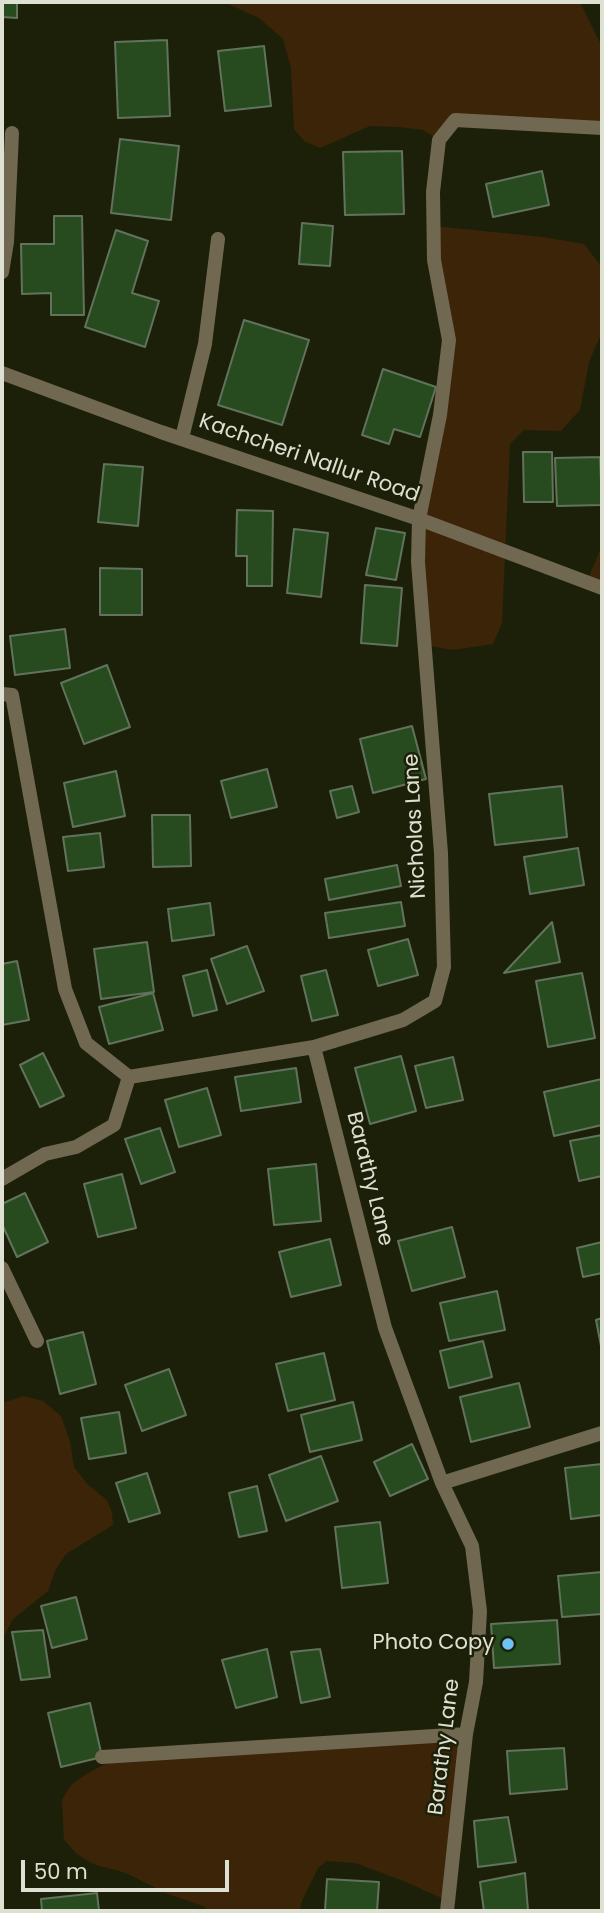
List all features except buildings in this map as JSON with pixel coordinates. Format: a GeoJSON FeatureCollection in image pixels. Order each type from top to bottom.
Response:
{"type":"FeatureCollection","features":[{"type":"Feature","properties":{"kind":"street","name":"Nicholas Lane"},"geometry":{"type":"LineString","coordinates":[[314,1047],[404,1020],[435,1001],[444,967],[441,853],[418,562],[419,519],[440,415],[449,340],[434,260],[433,192],[439,140],[455,120],[602,128]]}},
{"type":"Feature","properties":{"kind":"street"},"geometry":{"type":"LineString","coordinates":[[2,272],[12,133]]}},
{"type":"Feature","properties":{"kind":"street"},"geometry":{"type":"LineString","coordinates":[[182,438],[205,344],[218,239]]}},
{"type":"Feature","properties":{"kind":"street","name":"Kachcheri Nallur Road"},"geometry":{"type":"LineString","coordinates":[[2,373],[419,519],[602,588]]}},
{"type":"Feature","properties":{"kind":"street"},"geometry":{"type":"LineString","coordinates":[[2,694],[12,695],[65,989],[86,1043],[129,1077],[314,1047]]}},
{"type":"Feature","properties":{"kind":"street","name":"Barathy Lane"},"geometry":{"type":"LineString","coordinates":[[314,1047],[386,1328],[442,1483],[472,1546],[480,1611],[476,1682],[466,1734],[446,1911]]}},
{"type":"Feature","properties":{"kind":"street"},"geometry":{"type":"LineString","coordinates":[[2,1179],[45,1154],[76,1147],[114,1125],[129,1077]]}},
{"type":"Feature","properties":{"kind":"street"},"geometry":{"type":"LineString","coordinates":[[2,1268],[37,1341]]}},
{"type":"Feature","properties":{"kind":"street"},"geometry":{"type":"LineString","coordinates":[[442,1483],[602,1433]]}},
{"type":"Feature","properties":{"kind":"street"},"geometry":{"type":"LineString","coordinates":[[102,1757],[466,1734]]}},
{"type":"Feature","properties":{"kind":"shaded area"},"geometry":{"type":"Polygon","coordinates":[[[224,2],[580,2],[602,47],[602,128],[456,120],[439,140],[423,130],[370,126],[320,148],[304,141],[294,129],[291,68],[283,39],[259,18],[224,2]]]}},
{"type":"Feature","properties":{"kind":"shaded area"},"geometry":{"type":"Polygon","coordinates":[[[434,226],[584,244],[602,267],[602,332],[589,362],[580,410],[561,431],[524,430],[510,444],[502,623],[493,644],[453,650],[424,645],[418,562],[449,340],[434,226]]]}},
{"type":"Feature","properties":{"kind":"shaded area"},"geometry":{"type":"Polygon","coordinates":[[[602,545],[602,588],[587,582],[602,545]]]}},
{"type":"Feature","properties":{"kind":"shaded area"},"geometry":{"type":"Polygon","coordinates":[[[24,1396],[43,1401],[61,1416],[70,1441],[74,1467],[88,1485],[107,1500],[113,1525],[66,1554],[55,1571],[48,1591],[13,1619],[2,1640],[2,1403],[24,1396]]]}},
{"type":"Feature","properties":{"kind":"shaded area"},"geometry":{"type":"Polygon","coordinates":[[[466,1734],[448,1901],[355,1863],[327,1861],[318,1868],[301,1903],[300,1911],[209,1911],[126,1873],[93,1864],[77,1854],[64,1840],[62,1800],[70,1786],[86,1774],[121,1756],[466,1734]]]}},
{"type":"Feature","properties":{"kind":"place","name":"Photo Copy"},"geometry":{"type":"Point","coordinates":[508,1644]}}]}
